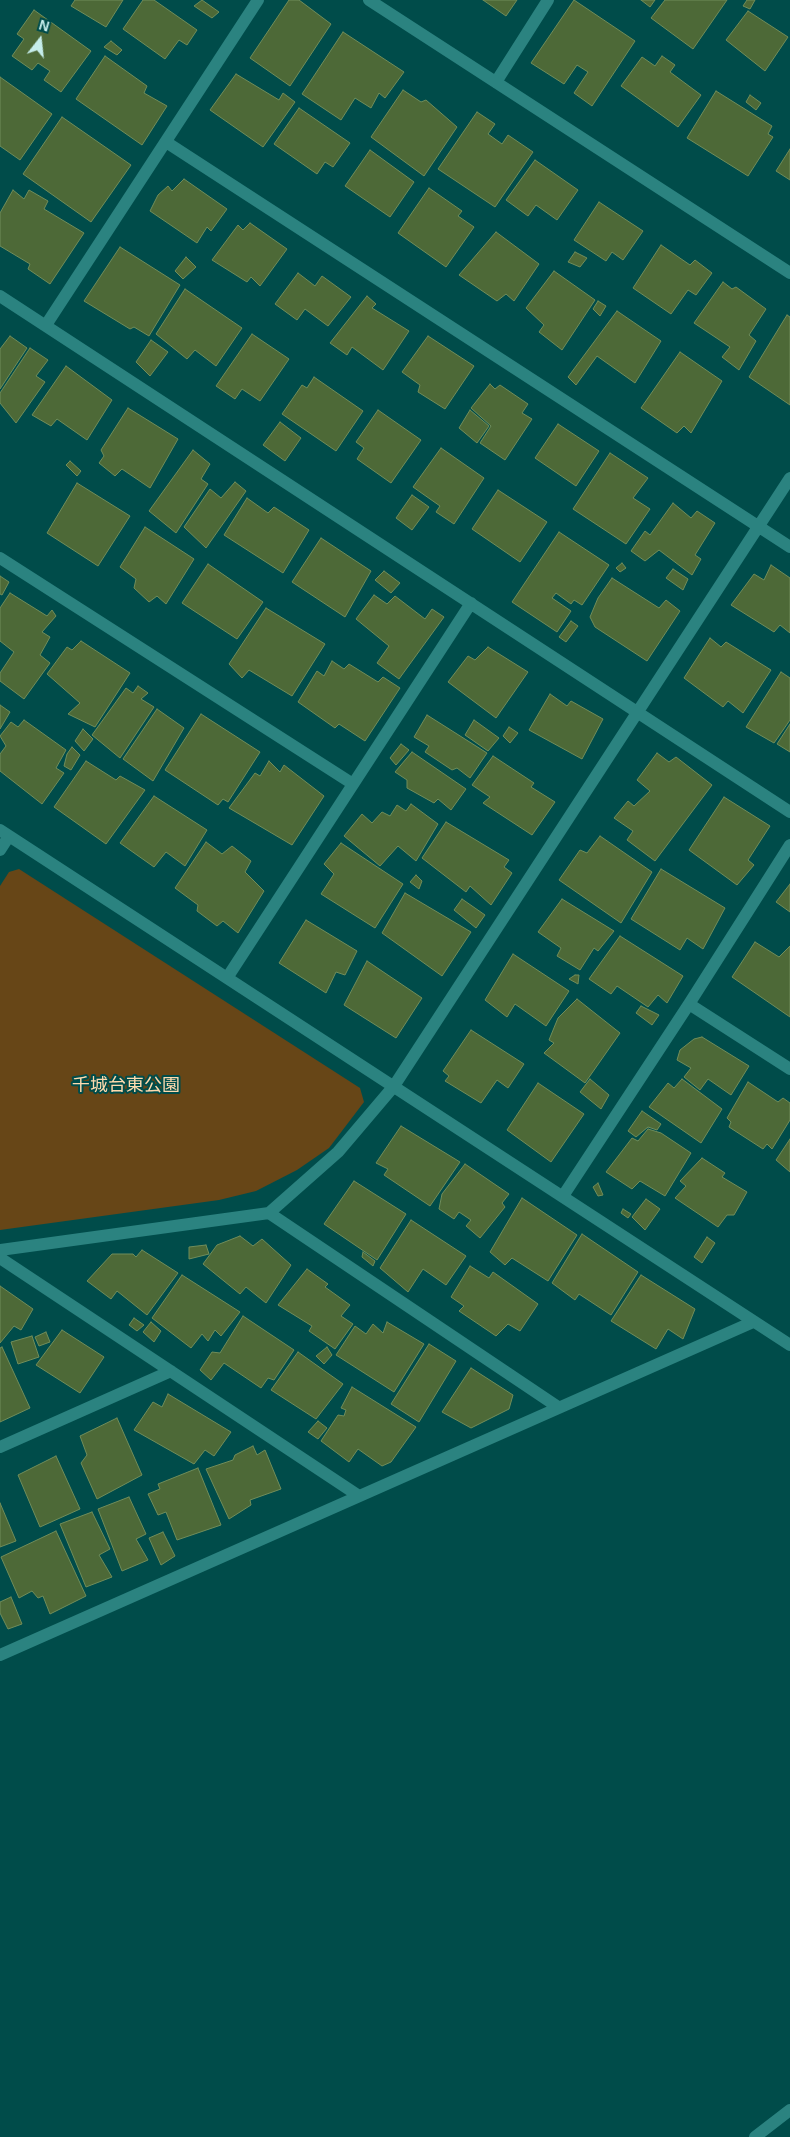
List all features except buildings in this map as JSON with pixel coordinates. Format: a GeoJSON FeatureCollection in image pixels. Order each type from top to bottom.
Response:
{"type":"FeatureCollection","features":[{"type":"Feature","properties":{"kind":"street"},"geometry":{"type":"LineString","coordinates":[[46,325],[258,0]]}},
{"type":"Feature","properties":{"kind":"street"},"geometry":{"type":"LineString","coordinates":[[369,0],[790,273]]}},
{"type":"Feature","properties":{"kind":"street"},"geometry":{"type":"LineString","coordinates":[[496,82],[548,0]]}},
{"type":"Feature","properties":{"kind":"street"},"geometry":{"type":"LineString","coordinates":[[166,142],[790,547]]}},
{"type":"Feature","properties":{"kind":"street"},"geometry":{"type":"LineString","coordinates":[[0,296],[790,812]]}},
{"type":"Feature","properties":{"kind":"street"},"geometry":{"type":"LineString","coordinates":[[0,1250],[270,1213],[338,1152],[394,1086],[790,478]]}},
{"type":"Feature","properties":{"kind":"street"},"geometry":{"type":"LineString","coordinates":[[0,558],[353,784]]}},
{"type":"Feature","properties":{"kind":"street"},"geometry":{"type":"LineString","coordinates":[[228,978],[470,603]]}},
{"type":"Feature","properties":{"kind":"street"},"geometry":{"type":"LineString","coordinates":[[0,850],[5,833],[790,1345]]}},
{"type":"Feature","properties":{"kind":"street"},"geometry":{"type":"LineString","coordinates":[[563,1196],[689,1004],[790,845]]}},
{"type":"Feature","properties":{"kind":"street"},"geometry":{"type":"LineString","coordinates":[[689,1004],[790,1069]]}},
{"type":"Feature","properties":{"kind":"street"},"geometry":{"type":"LineString","coordinates":[[270,1213],[558,1407]]}},
{"type":"Feature","properties":{"kind":"street"},"geometry":{"type":"LineString","coordinates":[[0,1258],[359,1496]]}},
{"type":"Feature","properties":{"kind":"street"},"geometry":{"type":"LineString","coordinates":[[0,1655],[753,1322]]}},
{"type":"Feature","properties":{"kind":"street"},"geometry":{"type":"LineString","coordinates":[[0,1447],[171,1371]]}},
{"type":"Feature","properties":{"kind":"street"},"geometry":{"type":"LineString","coordinates":[[755,2137],[790,2110]]}},
{"type":"Feature","properties":{"kind":"green space","name":"千城台東公園"},"geometry":{"type":"Polygon","coordinates":[[[19,869],[360,1088],[364,1102],[329,1148],[297,1170],[256,1191],[219,1200],[0,1230],[0,886],[9,872],[19,869]]]}}]}
